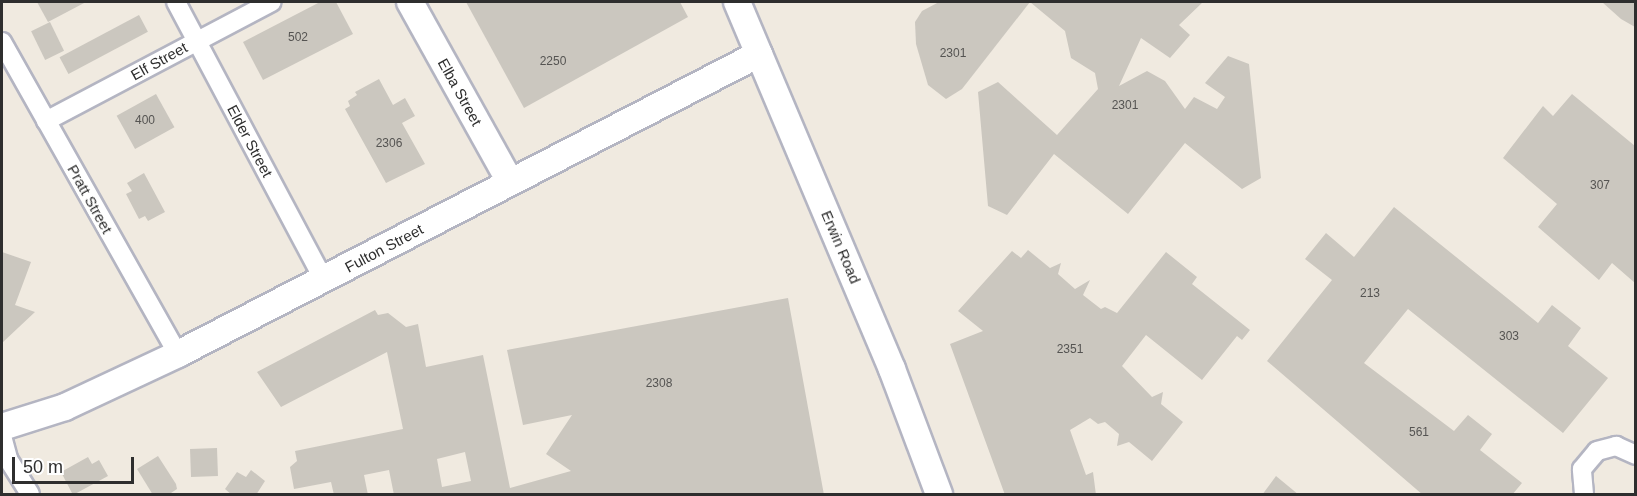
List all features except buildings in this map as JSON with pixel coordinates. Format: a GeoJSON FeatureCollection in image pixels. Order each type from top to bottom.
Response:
{"type":"FeatureCollection","features":[{"type":"Feature","properties":{"kind":"main road","name":"Elba Street"},"geometry":{"type":"LineString","coordinates":[[410,2],[510,182]]}},
{"type":"Feature","properties":{"kind":"main road","name":"Erwin Road"},"geometry":{"type":"LineString","coordinates":[[737,2],[892,369],[939,495]]}},
{"type":"Feature","properties":{"kind":"main road","name":"Fulton Street"},"geometry":{"type":"LineString","coordinates":[[2,427],[65,407],[178,354],[759,54]]}},
{"type":"Feature","properties":{"kind":"street","name":"Elder Street"},"geometry":{"type":"LineString","coordinates":[[176,2],[324,280]]}},
{"type":"Feature","properties":{"kind":"street","name":"Elf Street"},"geometry":{"type":"LineString","coordinates":[[46,121],[272,2]]}},
{"type":"Feature","properties":{"kind":"street","name":"Pratt Street"},"geometry":{"type":"LineString","coordinates":[[2,42],[178,354]]}},
{"type":"Feature","properties":{"kind":"street"},"geometry":{"type":"LineString","coordinates":[[2,436],[8,459],[30,495]]}},
{"type":"Feature","properties":{"kind":"street"},"geometry":{"type":"LineString","coordinates":[[1584,495],[1582,469],[1597,451],[1616,446],[1635,453]]}}]}
